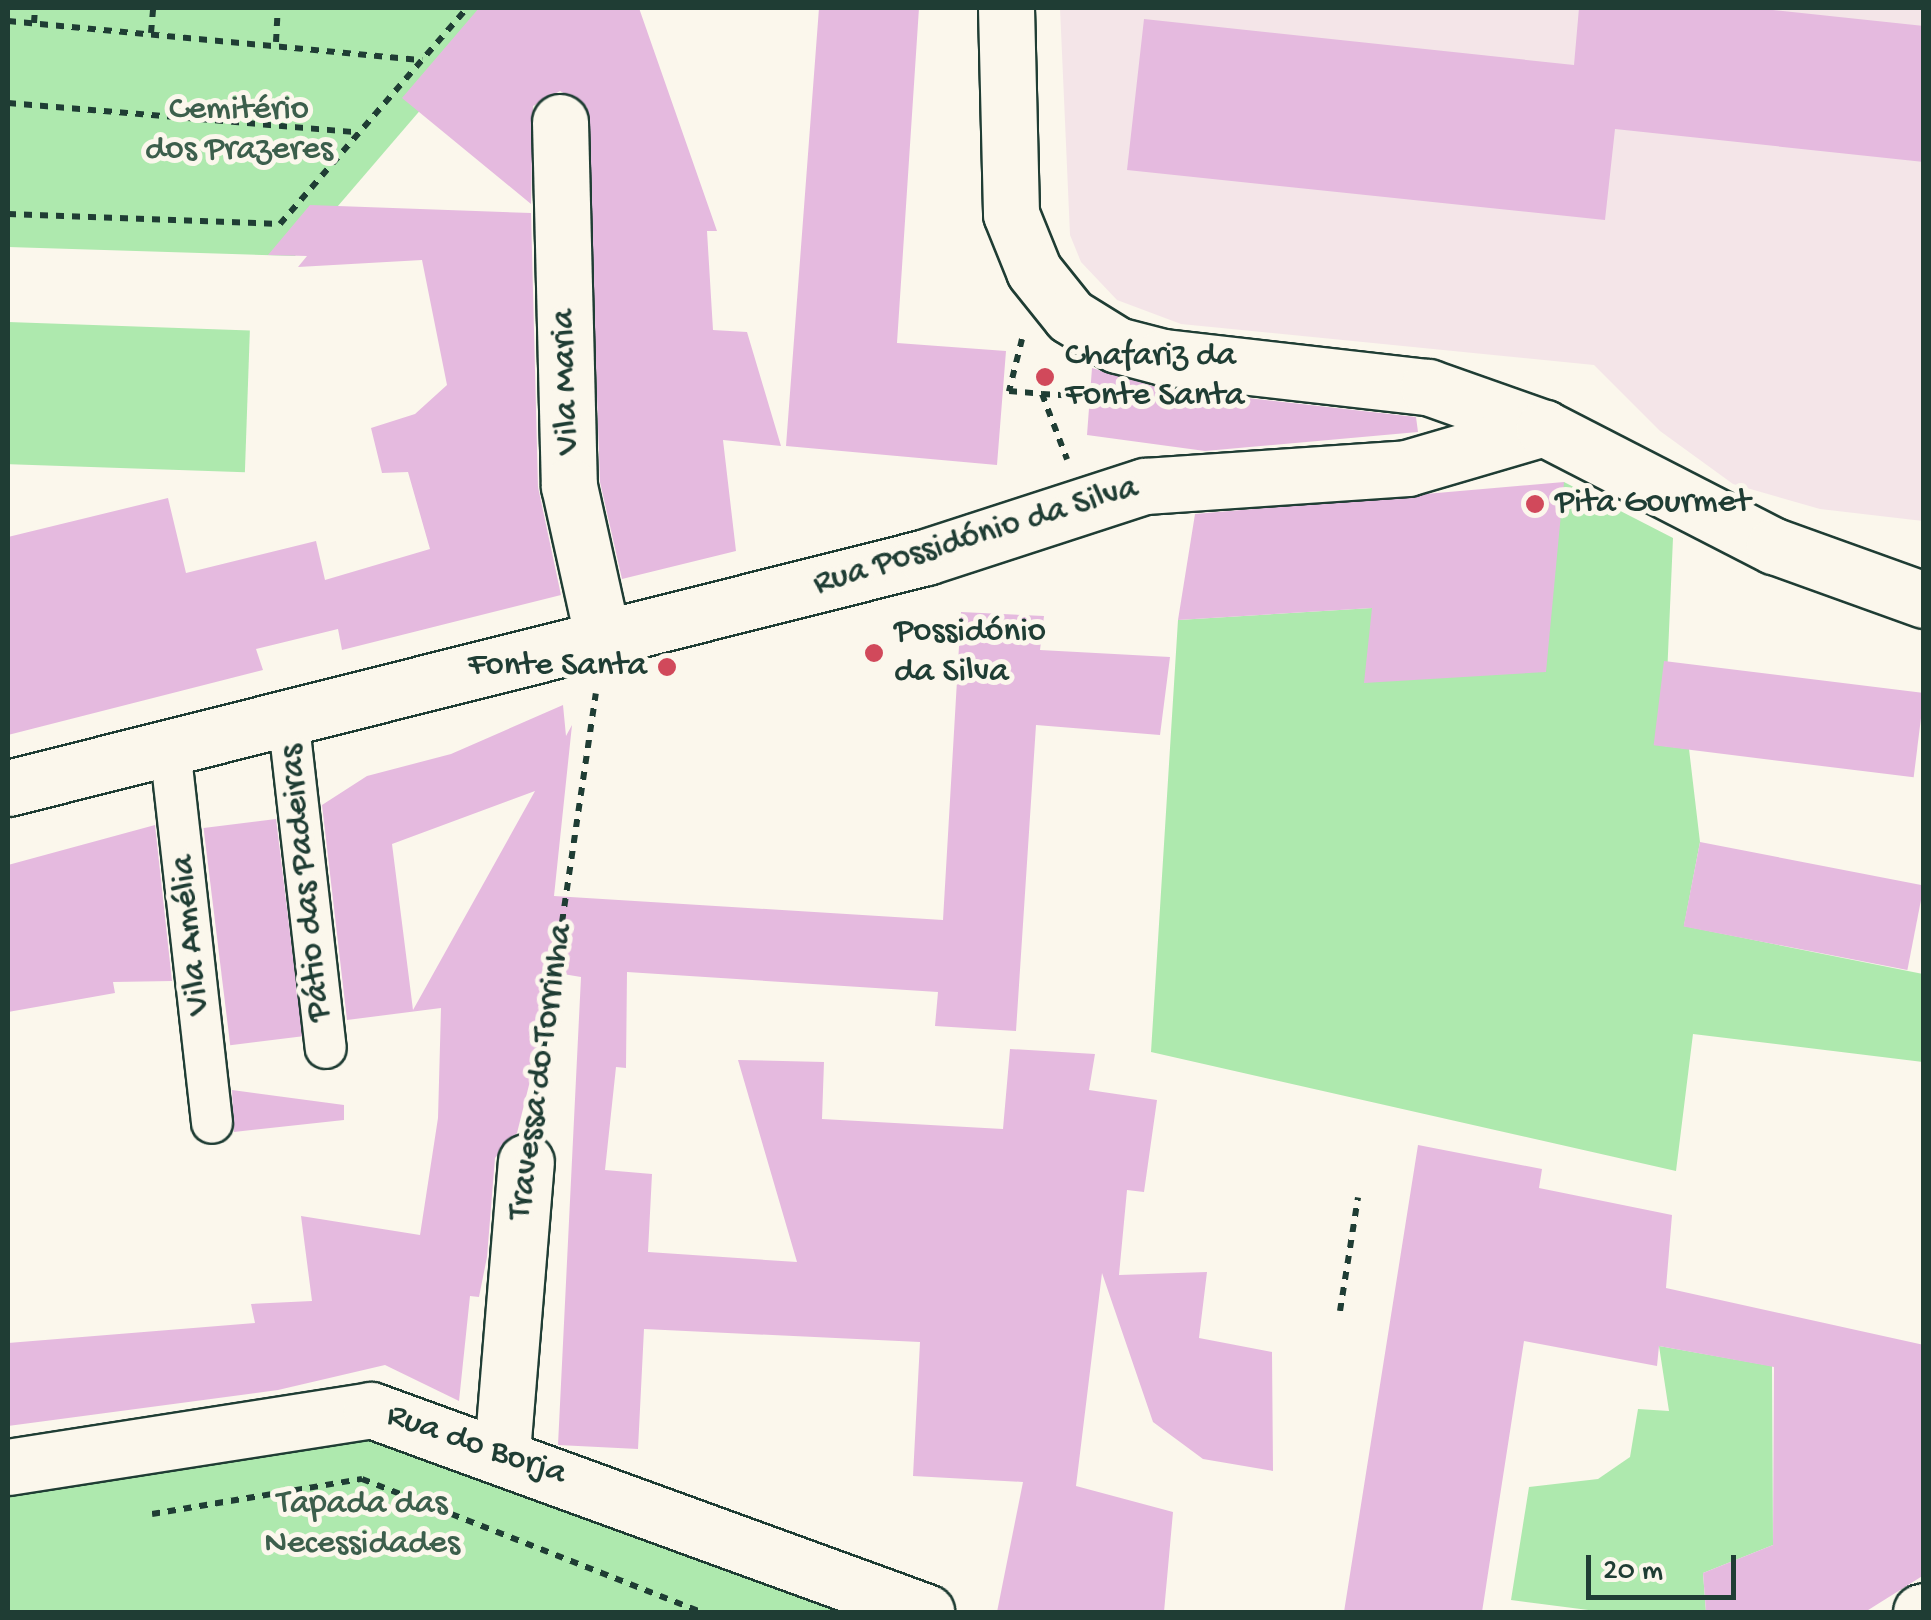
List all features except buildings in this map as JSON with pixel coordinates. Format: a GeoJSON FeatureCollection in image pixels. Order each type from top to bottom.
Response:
{"type":"FeatureCollection","features":[{"type":"Feature","properties":{"kind":"street"},"geometry":{"type":"LineString","coordinates":[[1006,8],[1012,214],[1051,296],[1117,346],[1428,387],[1544,428],[1774,546],[1924,600]]}},
{"type":"Feature","properties":{"kind":"street","name":"Vila Maria"},"geometry":{"type":"LineString","coordinates":[[560,122],[570,486],[603,639]]}},
{"type":"Feature","properties":{"kind":"street","name":"Rua Possidónio da Silva"},"geometry":{"type":"LineString","coordinates":[[8,788],[960,548],[1084,504],[1175,480],[1406,468],[1544,428]]}},
{"type":"Feature","properties":{"kind":"street","name":"Pátio das Padeiras"},"geometry":{"type":"LineString","coordinates":[[288,718],[326,1048]]}},
{"type":"Feature","properties":{"kind":"street","name":"Vila Amélia"},"geometry":{"type":"LineString","coordinates":[[170,748],[212,1122]]}},
{"type":"Feature","properties":{"kind":"street","name":"Travessa do Torrinha"},"geometry":{"type":"LineString","coordinates":[[502,1452],[526,1162]]}},
{"type":"Feature","properties":{"kind":"street","name":"Rua do Borja"},"geometry":{"type":"LineString","coordinates":[[8,1467],[371,1410],[502,1452],[926,1612]]}},
{"type":"Feature","properties":{"kind":"path"},"geometry":{"type":"LineString","coordinates":[[34,24],[35,8]]}},
{"type":"Feature","properties":{"kind":"path"},"geometry":{"type":"LineString","coordinates":[[152,33],[153,8]]}},
{"type":"Feature","properties":{"kind":"path"},"geometry":{"type":"LineString","coordinates":[[276,42],[278,8]]}},
{"type":"Feature","properties":{"kind":"path"},"geometry":{"type":"LineString","coordinates":[[8,214],[280,224],[467,8]]}},
{"type":"Feature","properties":{"kind":"path"},"geometry":{"type":"LineString","coordinates":[[8,22],[276,42],[422,60]]}},
{"type":"Feature","properties":{"kind":"path"},"geometry":{"type":"LineString","coordinates":[[8,103],[356,132]]}},
{"type":"Feature","properties":{"kind":"path"},"geometry":{"type":"LineString","coordinates":[[1051,296],[1029,308],[1009,391],[1042,394],[1084,504]]}},
{"type":"Feature","properties":{"kind":"path","name":"Travessa do Torrinha"},"geometry":{"type":"LineString","coordinates":[[526,1162],[596,694]]}},
{"type":"Feature","properties":{"kind":"path"},"geometry":{"type":"LineString","coordinates":[[1340,1311],[1358,1197]]}},
{"type":"Feature","properties":{"kind":"path"},"geometry":{"type":"LineString","coordinates":[[152,1514],[362,1478],[702,1612]]}},
{"type":"Feature","properties":{"kind":"shaded area"},"geometry":{"type":"Polygon","coordinates":[[[1060,8],[1923,8],[1923,521],[1820,509],[1733,484],[1660,431],[1594,365],[1181,324],[1117,300],[1081,262],[1070,235],[1060,8]]]}},
{"type":"Feature","properties":{"kind":"green space","name":"Cemitério dos Prazeres"},"geometry":{"type":"Polygon","coordinates":[[[8,8],[508,8],[295,256],[8,247],[8,8]]]}},
{"type":"Feature","properties":{"kind":"green space"},"geometry":{"type":"Polygon","coordinates":[[[8,322],[250,330],[245,472],[8,464],[8,322]]]}},
{"type":"Feature","properties":{"kind":"green space"},"geometry":{"type":"Polygon","coordinates":[[[1564,482],[1673,538],[1664,746],[1689,749],[1700,842],[1684,926],[1923,974],[1923,1062],[1693,1034],[1676,1171],[1151,1052],[1178,620],[1372,608],[1564,482]]]}},
{"type":"Feature","properties":{"kind":"green space"},"geometry":{"type":"Polygon","coordinates":[[[1659,1346],[1772,1366],[1773,1545],[1703,1573],[1706,1612],[1604,1612],[1511,1600],[1529,1487],[1598,1479],[1630,1457],[1638,1409],[1669,1411],[1659,1346]]]}},
{"type":"Feature","properties":{"kind":"green space","name":"Tapada das Necessidades"},"geometry":{"type":"Polygon","coordinates":[[[374,1434],[851,1612],[8,1612],[8,1492],[374,1434]]]}},
{"type":"Feature","properties":{"kind":"place","name":"Chafariz da Fonte Santa"},"geometry":{"type":"Point","coordinates":[1045,377]}},
{"type":"Feature","properties":{"kind":"place","name":"Pita Gourmet"},"geometry":{"type":"Point","coordinates":[1535,504]}},
{"type":"Feature","properties":{"kind":"place","name":"Possidónio da Silva"},"geometry":{"type":"Point","coordinates":[874,653]}},
{"type":"Feature","properties":{"kind":"place","name":"Fonte Santa"},"geometry":{"type":"Point","coordinates":[667,667]}}]}
